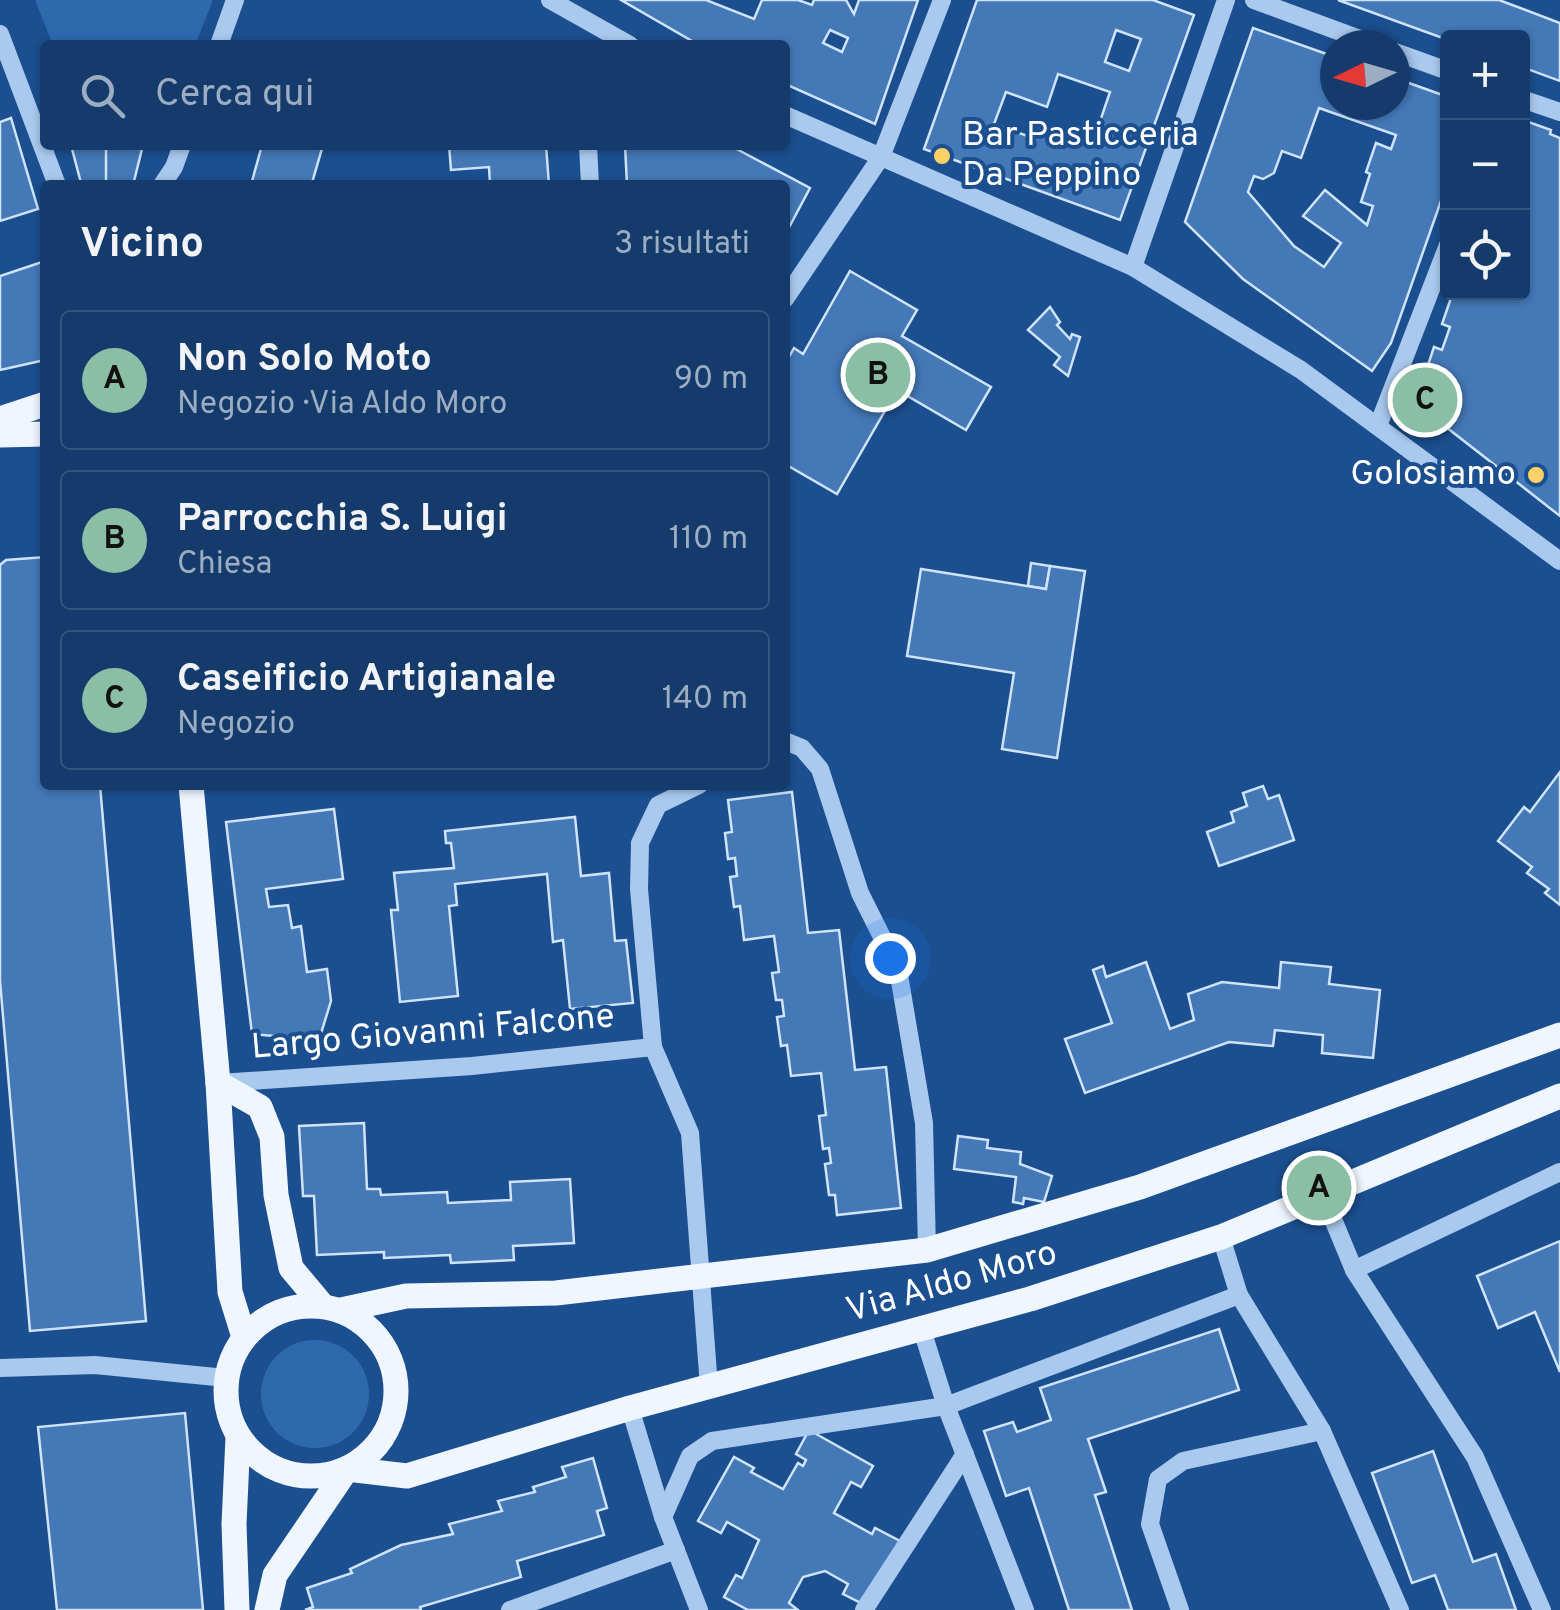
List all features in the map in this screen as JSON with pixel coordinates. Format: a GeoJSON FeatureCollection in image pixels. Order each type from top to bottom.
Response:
{"type":"FeatureCollection","features":[{"type":"Feature","properties":{"kind":"main road"},"geometry":{"type":"LineString","coordinates":[[0,418],[40,406]]}},
{"type":"Feature","properties":{"kind":"main road"},"geometry":{"type":"LineString","coordinates":[[0,435],[40,434]]}},
{"type":"Feature","properties":{"kind":"main road"},"geometry":{"type":"LineString","coordinates":[[190,790],[218,1083],[230,1292],[244,1337]]}},
{"type":"Feature","properties":{"kind":"main road","name":"Via Aldo Moro"},"geometry":{"type":"LineString","coordinates":[[332,1308],[406,1296],[556,1292],[927,1250],[1140,1187],[1560,1035]]}},
{"type":"Feature","properties":{"kind":"main road"},"geometry":{"type":"LineString","coordinates":[[218,1083],[260,1107],[272,1137],[276,1195],[291,1268],[332,1308],[366,1324],[385,1346],[395,1374],[396,1402],[388,1430],[370,1453],[347,1469],[276,1575],[266,1610]]}},
{"type":"Feature","properties":{"kind":"main road","name":"Via Aldo Moro"},"geometry":{"type":"LineString","coordinates":[[347,1469],[406,1476],[630,1408],[922,1330],[1220,1237],[1560,1096]]}},
{"type":"Feature","properties":{"kind":"main road"},"geometry":{"type":"LineString","coordinates":[[332,1308],[292,1307],[266,1318],[244,1337],[226,1378],[230,1418],[254,1456],[274,1469],[311,1476],[347,1469]]}},
{"type":"Feature","properties":{"kind":"main road"},"geometry":{"type":"LineString","coordinates":[[237,1610],[234,1524],[238,1436]]}},
{"type":"Feature","properties":{"kind":"street"},"geometry":{"type":"LineString","coordinates":[[220,40],[235,0]]}},
{"type":"Feature","properties":{"kind":"street"},"geometry":{"type":"LineString","coordinates":[[550,0],[591,36]]}},
{"type":"Feature","properties":{"kind":"street"},"geometry":{"type":"LineString","coordinates":[[790,292],[880,157],[942,0]]}},
{"type":"Feature","properties":{"kind":"street"},"geometry":{"type":"LineString","coordinates":[[1133,266],[1226,0]]}},
{"type":"Feature","properties":{"kind":"street"},"geometry":{"type":"LineString","coordinates":[[1254,0],[1335,30]]}},
{"type":"Feature","properties":{"kind":"street"},"geometry":{"type":"LineString","coordinates":[[0,34],[40,140]]}},
{"type":"Feature","properties":{"kind":"street"},"geometry":{"type":"LineString","coordinates":[[1410,57],[1440,68]]}},
{"type":"Feature","properties":{"kind":"street"},"geometry":{"type":"LineString","coordinates":[[1530,102],[1560,112]]}},
{"type":"Feature","properties":{"kind":"street"},"geometry":{"type":"LineString","coordinates":[[790,117],[1133,266],[1300,370],[1560,561]]}},
{"type":"Feature","properties":{"kind":"street"},"geometry":{"type":"LineString","coordinates":[[44,150],[55,180]]}},
{"type":"Feature","properties":{"kind":"street"},"geometry":{"type":"LineString","coordinates":[[174,176],[181,150]]}},
{"type":"Feature","properties":{"kind":"street"},"geometry":{"type":"LineString","coordinates":[[588,150],[590,180]]}},
{"type":"Feature","properties":{"kind":"street"},"geometry":{"type":"LineString","coordinates":[[1378,426],[1440,266]]}},
{"type":"Feature","properties":{"kind":"street"},"geometry":{"type":"LineString","coordinates":[[790,743],[802,748],[820,769],[860,893],[898,969],[924,1123],[927,1250]]}},
{"type":"Feature","properties":{"kind":"street"},"geometry":{"type":"LineString","coordinates":[[689,790],[658,805],[640,842],[639,889],[653,1047],[690,1133],[709,1387]]}},
{"type":"Feature","properties":{"kind":"street","name":"Largo Giovanni Falcone"},"geometry":{"type":"LineString","coordinates":[[218,1083],[472,1066],[653,1047]]}},
{"type":"Feature","properties":{"kind":"street"},"geometry":{"type":"LineString","coordinates":[[1354,1270],[1560,1172]]}},
{"type":"Feature","properties":{"kind":"street"},"geometry":{"type":"LineString","coordinates":[[1323,1195],[1354,1270],[1475,1457],[1542,1610]]}},
{"type":"Feature","properties":{"kind":"street"},"geometry":{"type":"LineString","coordinates":[[1220,1237],[1240,1296],[1322,1431],[1400,1610]]}},
{"type":"Feature","properties":{"kind":"street"},"geometry":{"type":"LineString","coordinates":[[663,1517],[690,1456],[712,1441],[946,1406],[1240,1296]]}},
{"type":"Feature","properties":{"kind":"street"},"geometry":{"type":"LineString","coordinates":[[922,1330],[946,1406],[1024,1610]]}},
{"type":"Feature","properties":{"kind":"street"},"geometry":{"type":"LineString","coordinates":[[0,1368],[95,1365],[226,1378]]}},
{"type":"Feature","properties":{"kind":"street"},"geometry":{"type":"LineString","coordinates":[[630,1408],[663,1517],[700,1610]]}},
{"type":"Feature","properties":{"kind":"street"},"geometry":{"type":"LineString","coordinates":[[1180,1610],[1150,1524],[1158,1479],[1184,1461],[1322,1431]]}},
{"type":"Feature","properties":{"kind":"street"},"geometry":{"type":"LineString","coordinates":[[864,1610],[966,1454]]}},
{"type":"Feature","properties":{"kind":"street"},"geometry":{"type":"LineString","coordinates":[[510,1610],[676,1550]]}},
{"type":"Feature","properties":{"kind":"shaded area"},"geometry":{"type":"Polygon","coordinates":[[[35,0],[213,0],[197,40],[51,40],[35,0]]]}},
{"type":"Feature","properties":{"kind":"shaded area"},"geometry":{"type":"Polygon","coordinates":[[[315,1340],[336,1344],[354,1355],[365,1373],[369,1394],[365,1415],[354,1433],[336,1444],[315,1448],[294,1444],[276,1433],[265,1415],[261,1394],[265,1373],[276,1355],[294,1344],[315,1340]]]}},
{"type":"Feature","properties":{"kind":"building"},"geometry":{"type":"Polygon","coordinates":[[[621,0],[706,0],[754,19],[762,0],[798,0],[812,5],[814,0],[846,0],[854,14],[859,0],[918,0],[875,124],[790,86],[790,40],[690,40],[621,0]],[[830,30],[823,43],[842,52],[848,38],[830,30]]]}},
{"type":"Feature","properties":{"kind":"building"},"geometry":{"type":"Polygon","coordinates":[[[977,0],[1153,0],[1194,15],[1120,220],[924,149],[977,0]],[[1116,30],[1105,62],[1129,71],[1141,39],[1116,30]],[[1058,74],[1047,107],[1006,92],[994,124],[1036,139],[1041,126],[1092,145],[1110,92],[1058,74]]]}},
{"type":"Feature","properties":{"kind":"building"},"geometry":{"type":"Polygon","coordinates":[[[1338,0],[1499,0],[1560,23],[1560,81],[1530,70],[1530,30],[1440,30],[1440,37],[1338,0]]]}},
{"type":"Feature","properties":{"kind":"building"},"geometry":{"type":"Polygon","coordinates":[[[1253,28],[1320,52],[1320,108],[1301,158],[1282,151],[1274,173],[1263,179],[1254,176],[1248,192],[1294,246],[1324,267],[1341,243],[1303,216],[1325,190],[1367,225],[1373,206],[1361,202],[1370,174],[1366,172],[1376,143],[1391,149],[1396,135],[1353,120],[1410,120],[1410,83],[1440,94],[1440,204],[1391,343],[1372,371],[1243,279],[1185,222],[1253,28]]]}},
{"type":"Feature","properties":{"kind":"building"},"geometry":{"type":"Polygon","coordinates":[[[11,118],[38,209],[0,221],[0,122],[11,118]]]}},
{"type":"Feature","properties":{"kind":"building"},"geometry":{"type":"Polygon","coordinates":[[[1530,122],[1551,130],[1550,134],[1560,138],[1560,516],[1414,402],[1421,384],[1429,388],[1434,371],[1427,368],[1434,347],[1442,350],[1450,327],[1442,324],[1450,300],[1530,300],[1530,122]]]}},
{"type":"Feature","properties":{"kind":"building"},"geometry":{"type":"Polygon","coordinates":[[[72,150],[106,150],[107,180],[80,180],[72,150]]]}},
{"type":"Feature","properties":{"kind":"building"},"geometry":{"type":"Polygon","coordinates":[[[106,150],[142,150],[134,180],[106,180],[106,150]]]}},
{"type":"Feature","properties":{"kind":"building"},"geometry":{"type":"Polygon","coordinates":[[[261,150],[322,150],[313,180],[252,180],[261,150]]]}},
{"type":"Feature","properties":{"kind":"building"},"geometry":{"type":"Polygon","coordinates":[[[449,150],[546,150],[549,180],[490,180],[489,167],[451,170],[449,150]]]}},
{"type":"Feature","properties":{"kind":"building"},"geometry":{"type":"Polygon","coordinates":[[[625,150],[738,150],[810,188],[790,226],[790,180],[627,180],[625,150]]]}},
{"type":"Feature","properties":{"kind":"building"},"geometry":{"type":"Polygon","coordinates":[[[40,263],[40,361],[0,370],[0,276],[40,263]]]}},
{"type":"Feature","properties":{"kind":"building"},"geometry":{"type":"Polygon","coordinates":[[[850,271],[917,310],[902,336],[991,387],[966,430],[897,390],[837,494],[790,467],[790,355],[794,348],[803,354],[850,271]]]}},
{"type":"Feature","properties":{"kind":"building"},"geometry":{"type":"Polygon","coordinates":[[[1050,307],[1060,322],[1057,325],[1070,339],[1072,334],[1080,337],[1068,376],[1054,365],[1060,357],[1028,330],[1050,307]]]}},
{"type":"Feature","properties":{"kind":"building"},"geometry":{"type":"Polygon","coordinates":[[[40,557],[40,790],[100,790],[146,1321],[30,1331],[0,981],[0,565],[6,560],[40,557]]]}},
{"type":"Feature","properties":{"kind":"building"},"geometry":{"type":"Polygon","coordinates":[[[1031,563],[1050,566],[1046,589],[1028,586],[1031,563]]]}},
{"type":"Feature","properties":{"kind":"building"},"geometry":{"type":"Polygon","coordinates":[[[1050,566],[1085,571],[1057,758],[1002,749],[1014,673],[907,656],[921,569],[1046,589],[1050,566]]]}},
{"type":"Feature","properties":{"kind":"building"},"geometry":{"type":"Polygon","coordinates":[[[1560,772],[1560,905],[1545,893],[1549,889],[1527,873],[1532,867],[1498,841],[1524,807],[1530,812],[1560,772]]]}},
{"type":"Feature","properties":{"kind":"building"},"geometry":{"type":"Polygon","coordinates":[[[1263,786],[1268,799],[1279,795],[1294,840],[1219,866],[1207,832],[1234,822],[1231,812],[1247,806],[1243,793],[1263,786]]]}},
{"type":"Feature","properties":{"kind":"building"},"geometry":{"type":"Polygon","coordinates":[[[792,792],[808,933],[839,930],[855,1070],[886,1067],[901,1208],[837,1215],[835,1195],[829,1195],[825,1164],[831,1163],[829,1148],[823,1149],[819,1116],[826,1115],[821,1073],[791,1076],[787,1045],[781,1046],[777,1017],[784,1016],[782,1000],[776,1000],[772,973],[779,972],[774,936],[744,940],[740,906],[734,907],[730,877],[737,876],[735,858],[728,859],[725,833],[732,832],[728,800],[792,792]]]}},
{"type":"Feature","properties":{"kind":"building"},"geometry":{"type":"Polygon","coordinates":[[[334,809],[343,879],[266,889],[269,907],[288,905],[292,928],[301,926],[307,972],[327,969],[331,1001],[319,1040],[252,1034],[226,822],[334,809]]]}},
{"type":"Feature","properties":{"kind":"building"},"geometry":{"type":"Polygon","coordinates":[[[575,817],[581,876],[609,873],[615,941],[626,940],[633,1003],[570,1009],[563,940],[553,942],[547,874],[455,884],[457,905],[449,906],[458,996],[400,1002],[391,910],[398,910],[394,873],[454,868],[445,831],[575,817]]]}},
{"type":"Feature","properties":{"kind":"building"},"geometry":{"type":"Polygon","coordinates":[[[1146,962],[1170,1029],[1194,1020],[1188,994],[1222,982],[1279,988],[1281,962],[1331,967],[1329,984],[1380,990],[1373,1058],[1322,1053],[1323,1035],[1275,1030],[1273,1046],[1229,1042],[1085,1093],[1065,1039],[1112,1023],[1093,970],[1103,966],[1106,977],[1146,962]]]}},
{"type":"Feature","properties":{"kind":"building"},"geometry":{"type":"Polygon","coordinates":[[[364,1123],[367,1189],[380,1189],[381,1195],[447,1192],[448,1203],[511,1200],[510,1182],[570,1179],[574,1243],[513,1246],[514,1260],[451,1263],[450,1255],[317,1255],[314,1196],[303,1196],[299,1126],[364,1123]]]}},
{"type":"Feature","properties":{"kind":"building"},"geometry":{"type":"Polygon","coordinates":[[[958,1136],[988,1140],[987,1148],[1021,1152],[1020,1164],[1052,1176],[1044,1202],[1024,1198],[1023,1204],[1013,1202],[1016,1177],[954,1169],[958,1136]]]}},
{"type":"Feature","properties":{"kind":"building"},"geometry":{"type":"Polygon","coordinates":[[[1560,1241],[1560,1372],[1535,1312],[1498,1328],[1477,1276],[1560,1241]]]}},
{"type":"Feature","properties":{"kind":"building"},"geometry":{"type":"Polygon","coordinates":[[[1219,1329],[1239,1390],[1088,1439],[1106,1492],[1095,1495],[1132,1610],[1069,1610],[1029,1488],[1006,1496],[984,1431],[1013,1422],[1017,1432],[1051,1420],[1040,1388],[1219,1329]]]}},
{"type":"Feature","properties":{"kind":"building"},"geometry":{"type":"Polygon","coordinates":[[[185,1413],[203,1610],[57,1610],[38,1427],[185,1413]]]}},
{"type":"Feature","properties":{"kind":"building"},"geometry":{"type":"Polygon","coordinates":[[[809,1430],[873,1466],[861,1487],[851,1482],[834,1513],[872,1534],[875,1528],[900,1541],[865,1605],[843,1594],[848,1584],[825,1571],[803,1577],[789,1603],[798,1610],[748,1610],[724,1597],[736,1575],[742,1578],[759,1540],[727,1522],[721,1533],[698,1521],[734,1457],[754,1468],[751,1472],[783,1489],[798,1463],[803,1466],[806,1460],[796,1454],[809,1430]]]}},
{"type":"Feature","properties":{"kind":"building"},"geometry":{"type":"Polygon","coordinates":[[[1433,1451],[1473,1562],[1496,1554],[1516,1610],[1448,1610],[1435,1575],[1412,1583],[1372,1473],[1433,1451]]]}},
{"type":"Feature","properties":{"kind":"building"},"geometry":{"type":"Polygon","coordinates":[[[593,1458],[607,1508],[597,1511],[604,1535],[517,1561],[521,1577],[420,1607],[421,1610],[305,1610],[313,1607],[307,1588],[352,1573],[350,1569],[401,1545],[453,1534],[449,1524],[502,1511],[498,1501],[535,1492],[533,1487],[566,1477],[562,1467],[593,1458]]]}},
{"type":"Feature","properties":{"kind":"place","name":"Bar Pasticceria Da Peppino"},"geometry":{"type":"Point","coordinates":[942,156]}},
{"type":"Feature","properties":{"kind":"place","name":"Parrocchia S. Luigi"},"geometry":{"type":"Point","coordinates":[878,375]}},
{"type":"Feature","properties":{"kind":"place","name":"Caseificio Artigianale"},"geometry":{"type":"Point","coordinates":[1425,400]}},
{"type":"Feature","properties":{"kind":"place","name":"Golosiamo"},"geometry":{"type":"Point","coordinates":[1536,475]}},
{"type":"Feature","properties":{"kind":"place","name":"Non Solo Moto"},"geometry":{"type":"Point","coordinates":[1319,1188]}}]}
